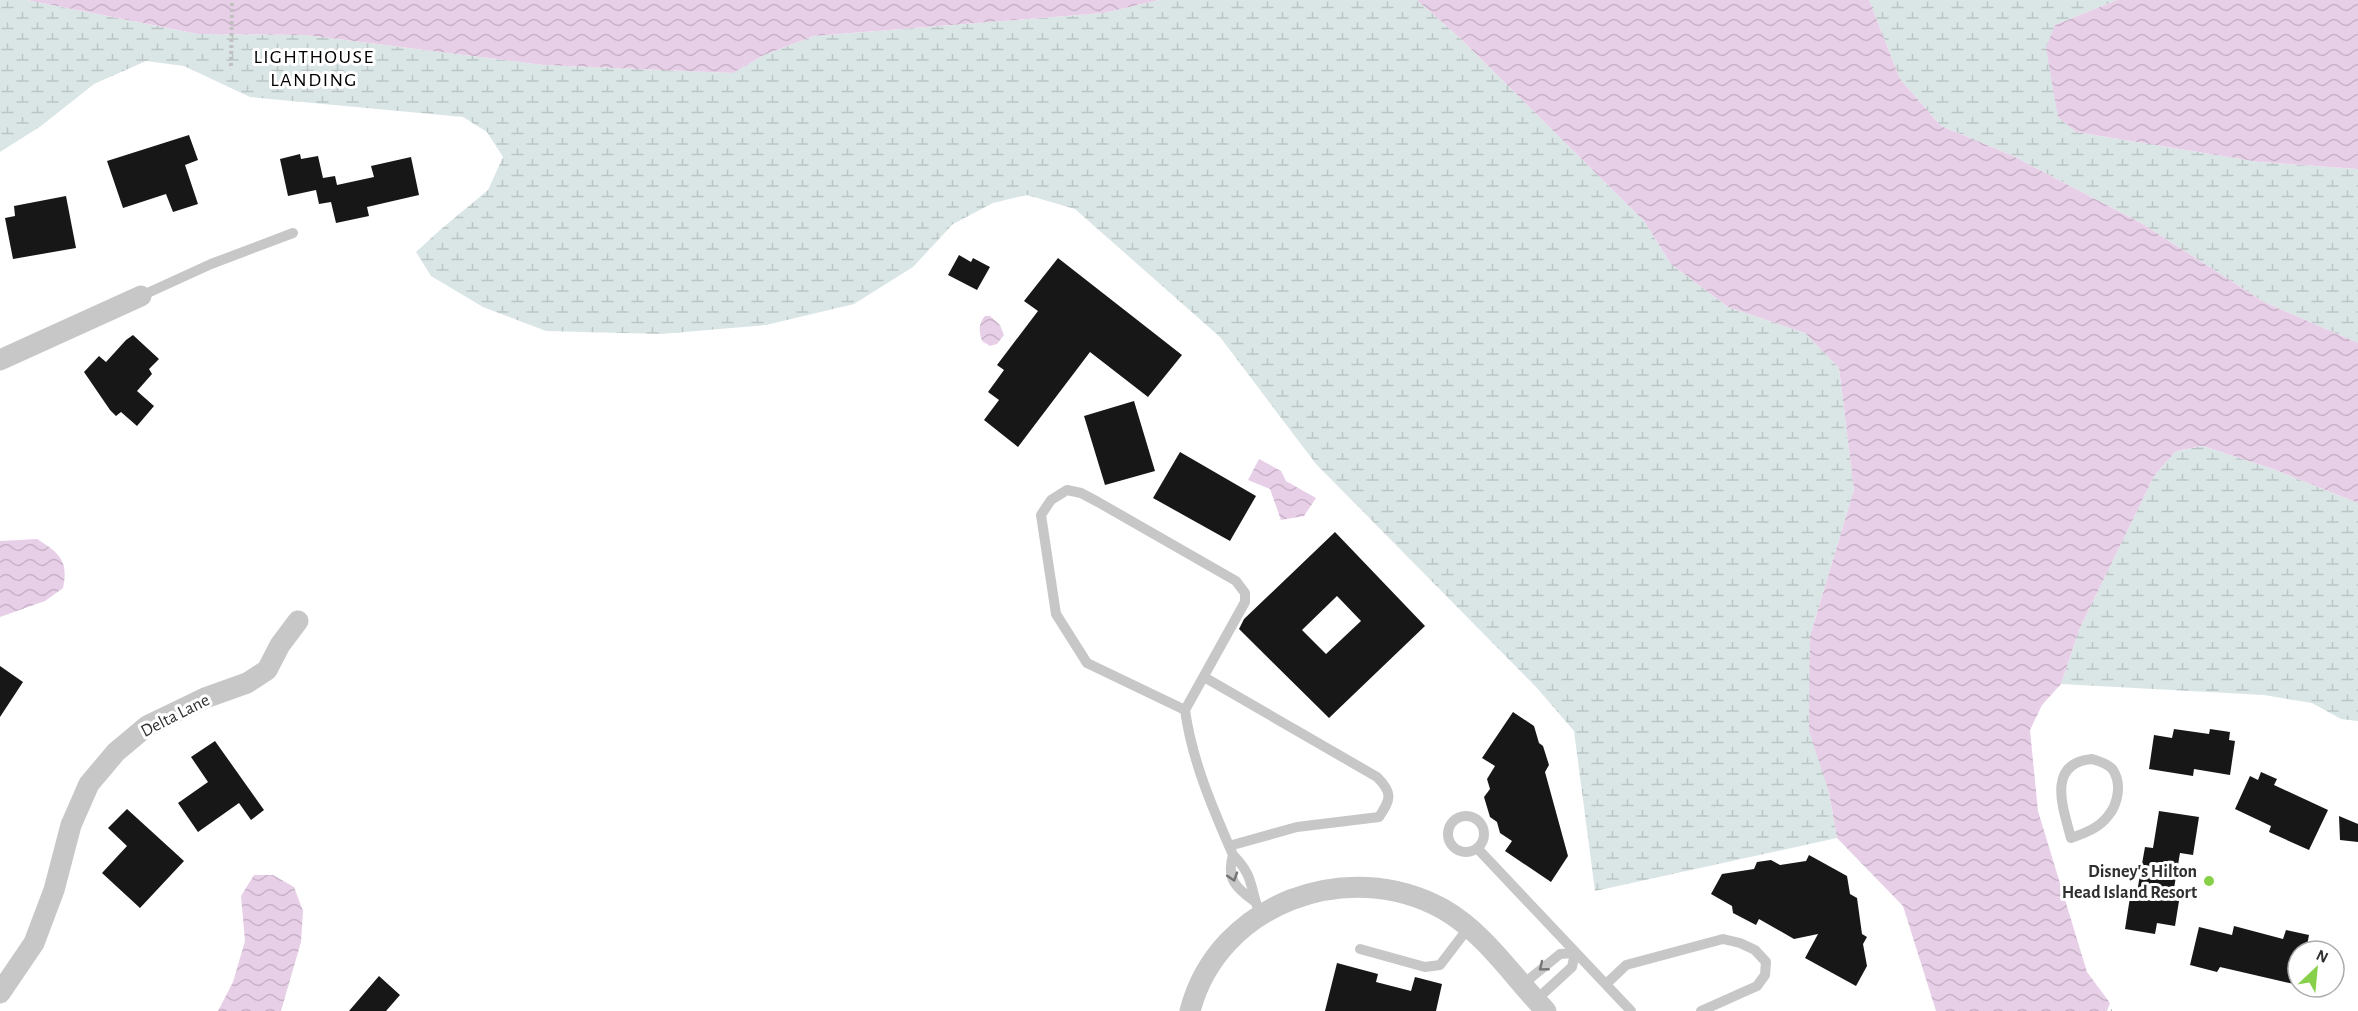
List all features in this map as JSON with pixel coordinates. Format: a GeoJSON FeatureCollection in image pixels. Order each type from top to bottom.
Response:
{"type":"FeatureCollection","features":[{"type":"Feature","properties":{"kind":"street"},"geometry":{"type":"LineString","coordinates":[[0,360],[141,296]]}},
{"type":"Feature","properties":{"kind":"street","name":"Delta Lane"},"geometry":{"type":"LineString","coordinates":[[0,993],[34,943],[54,890],[71,825],[89,784],[116,752],[147,726],[205,698],[248,684],[267,670],[280,645],[298,621]]}},
{"type":"Feature","properties":{"kind":"street"},"geometry":{"type":"LineString","coordinates":[[1190,1011],[1199,986],[1213,960],[1258,908],[1314,892],[1362,886],[1386,889],[1425,901],[1442,909],[1469,927],[1535,999]]}},
{"type":"Feature","properties":{"kind":"lane"},"geometry":{"type":"LineString","coordinates":[[141,296],[211,264],[293,233]]}},
{"type":"Feature","properties":{"kind":"lane"},"geometry":{"type":"LineString","coordinates":[[1185,710],[1087,663],[1056,614],[1041,515],[1051,500],[1067,490],[1081,493],[1236,581],[1245,593],[1245,603],[1185,710],[1195,756],[1207,795],[1231,851],[1244,866],[1252,882],[1258,908]]}},
{"type":"Feature","properties":{"kind":"lane"},"geometry":{"type":"LineString","coordinates":[[1204,677],[1254,708],[1377,777],[1386,786],[1390,795],[1379,817],[1297,827],[1231,851]]}},
{"type":"Feature","properties":{"kind":"lane"},"geometry":{"type":"LineString","coordinates":[[2092,759],[2105,763],[2113,770],[2118,785],[2116,802],[2108,817],[2090,831],[2071,838],[2064,810],[2062,778],[2069,766],[2080,760],[2092,759]]}},
{"type":"Feature","properties":{"kind":"lane"},"geometry":{"type":"LineString","coordinates":[[1477,848],[1631,1011]]}},
{"type":"Feature","properties":{"kind":"lane"},"geometry":{"type":"LineString","coordinates":[[1231,851],[1229,867],[1236,888],[1258,908]]}},
{"type":"Feature","properties":{"kind":"lane"},"geometry":{"type":"LineString","coordinates":[[1360,949],[1425,967],[1440,965],[1469,927]]}},
{"type":"Feature","properties":{"kind":"lane"},"geometry":{"type":"LineString","coordinates":[[1606,984],[1626,965],[1723,939],[1755,950],[1766,962],[1765,975],[1757,986],[1701,1011]]}},
{"type":"Feature","properties":{"kind":"lane"},"geometry":{"type":"LineString","coordinates":[[1535,999],[1560,954],[1575,953]]}},
{"type":"Feature","properties":{"kind":"lane"},"geometry":{"type":"LineString","coordinates":[[1535,999],[1572,967],[1575,953]]}},
{"type":"Feature","properties":{"kind":"path"},"geometry":{"type":"LineString","coordinates":[[231,66],[232,0]]}},
{"type":"Feature","properties":{"kind":"green space"},"geometry":{"type":"Polygon","coordinates":[[[0,0],[27,0],[198,34],[306,35],[543,65],[733,73],[764,55],[814,36],[1104,13],[1159,0],[1417,0],[1461,39],[1644,221],[1671,264],[1728,307],[1805,333],[1839,368],[1854,490],[1810,636],[1829,792],[1837,838],[1595,891],[1574,731],[1537,688],[1316,464],[1220,337],[1075,209],[1027,195],[993,203],[953,224],[913,267],[854,304],[766,325],[661,334],[546,331],[483,307],[431,276],[416,252],[488,190],[503,157],[487,132],[463,117],[250,97],[184,66],[146,61],[94,84],[41,126],[0,152],[0,0]]]}},
{"type":"Feature","properties":{"kind":"green space"},"geometry":{"type":"Polygon","coordinates":[[[1869,0],[2117,0],[2055,25],[2058,117],[2076,132],[2259,162],[2358,169],[2358,343],[2264,302],[2141,223],[2011,155],[1941,126],[1900,79],[1869,0]]]}},
{"type":"Feature","properties":{"kind":"green space"},"geometry":{"type":"Polygon","coordinates":[[[2203,446],[2273,469],[2358,503],[2358,721],[2341,719],[2312,703],[2264,695],[2061,684],[2079,630],[2154,476],[2176,451],[2203,446]]]}},
{"type":"Feature","properties":{"kind":"water"},"geometry":{"type":"Polygon","coordinates":[[[27,0],[1159,0],[1104,13],[814,36],[764,55],[733,73],[543,65],[306,35],[198,34],[27,0]]]}},
{"type":"Feature","properties":{"kind":"water"},"geometry":{"type":"Polygon","coordinates":[[[1417,0],[1869,0],[1900,79],[1941,126],[2011,155],[2141,223],[2264,302],[2358,343],[2358,503],[2273,469],[2203,446],[2176,451],[2154,476],[2079,630],[2061,684],[2042,705],[2030,730],[2038,811],[2087,972],[2110,1003],[2107,1011],[1936,1011],[1903,906],[1837,838],[1829,792],[1809,731],[1810,636],[1854,490],[1839,368],[1805,333],[1728,307],[1671,264],[1644,221],[1461,39],[1417,0]]]}},
{"type":"Feature","properties":{"kind":"water"},"geometry":{"type":"Polygon","coordinates":[[[2117,0],[2358,0],[2358,169],[2259,162],[2076,132],[2058,117],[2046,48],[2055,25],[2117,0]]]}},
{"type":"Feature","properties":{"kind":"water"},"geometry":{"type":"Polygon","coordinates":[[[985,316],[990,316],[1000,325],[1004,335],[997,344],[990,346],[982,341],[980,328],[985,316]]]}},
{"type":"Feature","properties":{"kind":"water"},"geometry":{"type":"Polygon","coordinates":[[[1259,459],[1281,471],[1286,481],[1316,498],[1304,516],[1281,520],[1270,489],[1248,480],[1259,459]]]}},
{"type":"Feature","properties":{"kind":"water"},"geometry":{"type":"Polygon","coordinates":[[[37,539],[60,558],[65,570],[63,588],[45,601],[0,617],[0,541],[37,539]]]}},
{"type":"Feature","properties":{"kind":"water"},"geometry":{"type":"Polygon","coordinates":[[[254,875],[273,875],[294,887],[303,911],[301,942],[281,1011],[218,1011],[233,982],[245,941],[241,896],[254,875]]]}},
{"type":"Feature","properties":{"kind":"building"},"geometry":{"type":"Polygon","coordinates":[[[189,135],[198,160],[185,165],[198,204],[173,212],[166,194],[123,208],[107,161],[189,135]]]}},
{"type":"Feature","properties":{"kind":"building"},"geometry":{"type":"Polygon","coordinates":[[[300,154],[301,159],[318,156],[323,178],[335,176],[337,185],[374,177],[371,166],[411,157],[419,195],[367,207],[369,216],[336,223],[331,202],[319,204],[316,190],[288,196],[280,159],[300,154]]]}},
{"type":"Feature","properties":{"kind":"building"},"geometry":{"type":"Polygon","coordinates":[[[66,196],[76,248],[13,259],[5,218],[15,216],[14,206],[66,196]]]}},
{"type":"Feature","properties":{"kind":"building"},"geometry":{"type":"Polygon","coordinates":[[[959,255],[971,262],[973,258],[990,267],[977,290],[948,275],[959,255]]]}},
{"type":"Feature","properties":{"kind":"building"},"geometry":{"type":"Polygon","coordinates":[[[1058,258],[1182,355],[1148,397],[1090,352],[1018,447],[984,420],[999,400],[988,392],[1004,370],[997,365],[1038,311],[1024,301],[1058,258]]]}},
{"type":"Feature","properties":{"kind":"building"},"geometry":{"type":"Polygon","coordinates":[[[133,335],[159,359],[149,369],[152,374],[137,391],[154,406],[137,426],[121,412],[116,416],[110,410],[84,372],[99,356],[106,362],[133,335]]]}},
{"type":"Feature","properties":{"kind":"building"},"geometry":{"type":"Polygon","coordinates":[[[1134,401],[1155,471],[1105,485],[1084,416],[1134,401]]]}},
{"type":"Feature","properties":{"kind":"building"},"geometry":{"type":"Polygon","coordinates":[[[1180,452],[1256,496],[1230,541],[1153,498],[1180,452]]]}},
{"type":"Feature","properties":{"kind":"building"},"geometry":{"type":"Polygon","coordinates":[[[1335,532],[1425,626],[1329,718],[1239,629],[1244,619],[1335,532]],[[1337,596],[1302,630],[1326,654],[1361,621],[1337,596]]]}},
{"type":"Feature","properties":{"kind":"building"},"geometry":{"type":"Polygon","coordinates":[[[0,666],[23,682],[0,717],[0,666]]]}},
{"type":"Feature","properties":{"kind":"building"},"geometry":{"type":"Polygon","coordinates":[[[1513,712],[1534,726],[1549,765],[1545,772],[1568,856],[1551,882],[1505,851],[1512,841],[1500,833],[1497,822],[1490,817],[1484,797],[1490,789],[1487,779],[1495,766],[1482,758],[1513,712]]]}},
{"type":"Feature","properties":{"kind":"building"},"geometry":{"type":"Polygon","coordinates":[[[2174,729],[2209,734],[2210,729],[2230,732],[2229,740],[2235,741],[2230,775],[2194,769],[2193,776],[2149,769],[2154,735],[2172,738],[2174,729]]]}},
{"type":"Feature","properties":{"kind":"building"},"geometry":{"type":"Polygon","coordinates":[[[215,741],[264,810],[251,820],[239,803],[198,832],[178,803],[208,782],[191,757],[215,741]]]}},
{"type":"Feature","properties":{"kind":"building"},"geometry":{"type":"Polygon","coordinates":[[[2261,772],[2277,779],[2274,785],[2328,810],[2309,850],[2269,832],[2271,826],[2235,809],[2250,776],[2258,780],[2261,772]]]}},
{"type":"Feature","properties":{"kind":"building"},"geometry":{"type":"Polygon","coordinates":[[[127,809],[184,861],[140,908],[102,873],[127,846],[108,828],[127,809]]]}},
{"type":"Feature","properties":{"kind":"building"},"geometry":{"type":"Polygon","coordinates":[[[2159,811],[2199,817],[2193,855],[2180,853],[2172,900],[2179,901],[2175,926],[2157,923],[2155,934],[2125,929],[2131,891],[2137,892],[2145,847],[2153,848],[2159,811]]]}},
{"type":"Feature","properties":{"kind":"building"},"geometry":{"type":"Polygon","coordinates":[[[2339,816],[2358,824],[2358,842],[2340,840],[2339,816]]]}},
{"type":"Feature","properties":{"kind":"building"},"geometry":{"type":"Polygon","coordinates":[[[1809,855],[1847,876],[1850,894],[1857,898],[1862,934],[1867,937],[1863,944],[1867,966],[1856,986],[1805,958],[1818,934],[1794,939],[1759,919],[1756,925],[1733,913],[1732,906],[1711,894],[1722,874],[1754,869],[1757,862],[1771,860],[1780,865],[1806,861],[1809,855]]]}},
{"type":"Feature","properties":{"kind":"building"},"geometry":{"type":"Polygon","coordinates":[[[2234,926],[2283,939],[2286,930],[2309,935],[2308,939],[2286,939],[2286,982],[2220,967],[2217,972],[2190,965],[2199,927],[2232,935],[2234,926]]]}},
{"type":"Feature","properties":{"kind":"building"},"geometry":{"type":"Polygon","coordinates":[[[1337,963],[1378,974],[1376,982],[1411,991],[1415,977],[1442,984],[1436,1011],[1325,1011],[1337,963]]]}},
{"type":"Feature","properties":{"kind":"building"},"geometry":{"type":"Polygon","coordinates":[[[379,976],[400,995],[386,1011],[349,1011],[379,976]]]}},
{"type":"Feature","properties":{"kind":"place","name":"Disney's Hilton Head Island Resort"},"geometry":{"type":"Point","coordinates":[2209,881]}},
{"type":"Feature","properties":{"kind":"district","name":"LIGHTHOUSE LANDING"},"geometry":{"type":"Point","coordinates":[314,68]}}]}
